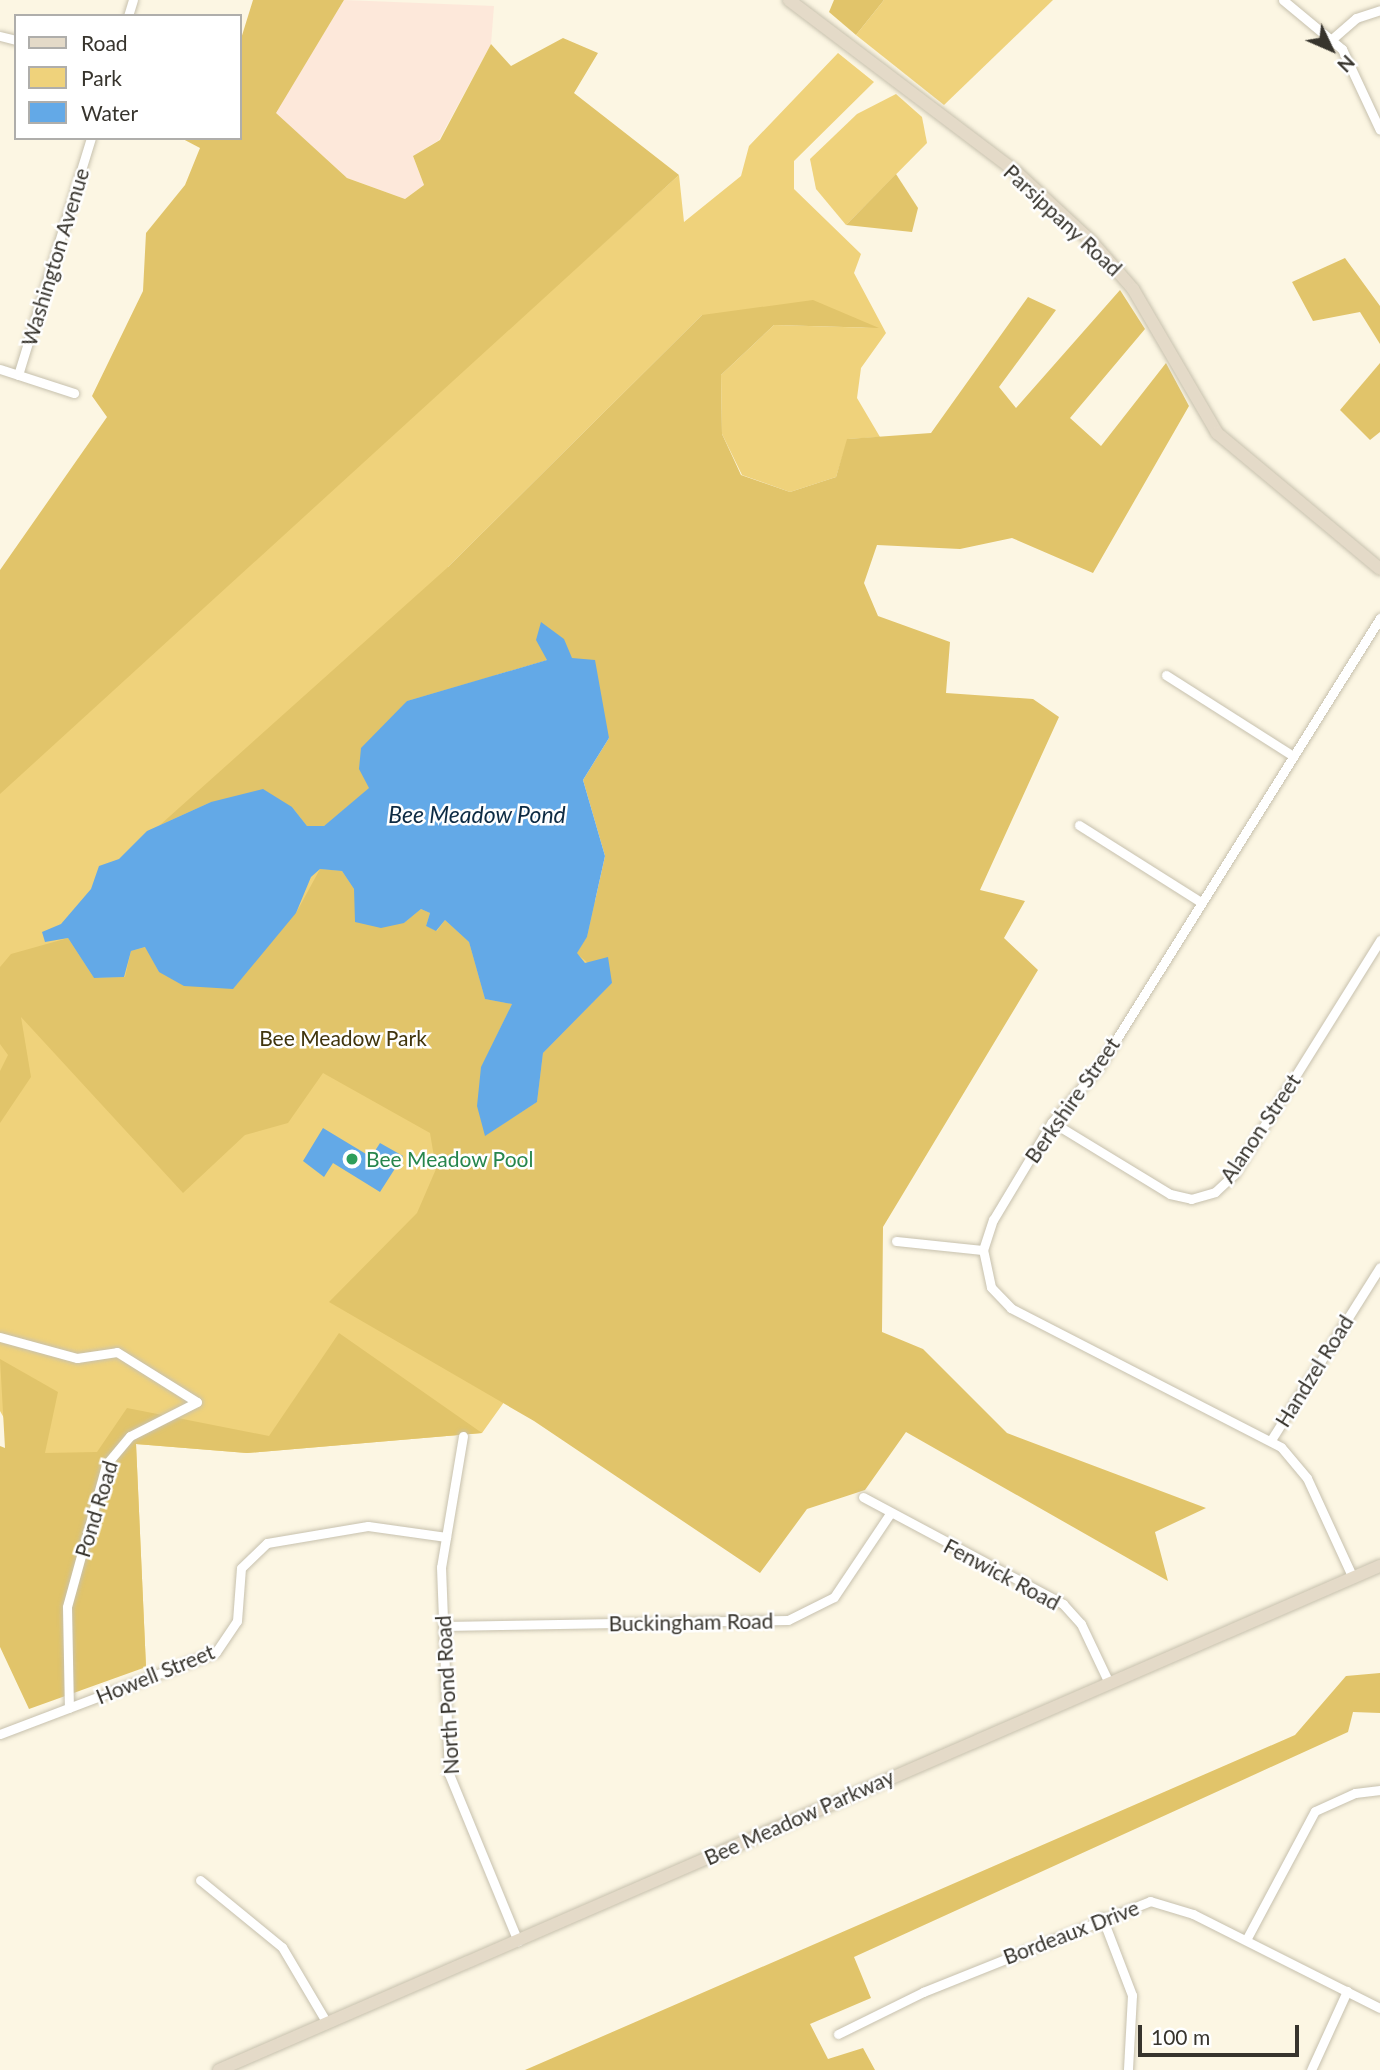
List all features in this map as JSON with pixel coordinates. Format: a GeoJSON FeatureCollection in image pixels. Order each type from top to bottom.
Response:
{"type":"FeatureCollection","features":[{"type":"Feature","properties":{"kind":"street","name":"Parsippany Road"},"geometry":{"type":"LineString","coordinates":[[789,0],[1014,170],[1091,241],[1133,289],[1217,433],[1380,569]]}},
{"type":"Feature","properties":{"kind":"street"},"geometry":{"type":"LineString","coordinates":[[1283,0],[1332,38],[1352,64],[1380,130]]}},
{"type":"Feature","properties":{"kind":"street"},"geometry":{"type":"LineString","coordinates":[[1332,38],[1356,18],[1380,10]]}},
{"type":"Feature","properties":{"kind":"street","name":"Washington Avenue"},"geometry":{"type":"LineString","coordinates":[[18,375],[90,140]]}},
{"type":"Feature","properties":{"kind":"street"},"geometry":{"type":"LineString","coordinates":[[0,369],[74,393]]}},
{"type":"Feature","properties":{"kind":"street","name":"Berkshire Street"},"geometry":{"type":"LineString","coordinates":[[983,1250],[993,1220],[1052,1122],[1099,1067],[1380,618]]}},
{"type":"Feature","properties":{"kind":"street"},"geometry":{"type":"LineString","coordinates":[[1166,675],[1293,756]]}},
{"type":"Feature","properties":{"kind":"street"},"geometry":{"type":"LineString","coordinates":[[1079,825],[1200,902]]}},
{"type":"Feature","properties":{"kind":"street","name":"Alanon Street"},"geometry":{"type":"LineString","coordinates":[[1052,1122],[1170,1194],[1191,1199],[1215,1192],[1234,1174],[1380,940]]}},
{"type":"Feature","properties":{"kind":"street"},"geometry":{"type":"LineString","coordinates":[[896,1241],[983,1250],[991,1287],[1012,1308],[1270,1440],[1307,1478],[1353,1578]]}},
{"type":"Feature","properties":{"kind":"street","name":"Handzel Road"},"geometry":{"type":"LineString","coordinates":[[1270,1440],[1380,1267]]}},
{"type":"Feature","properties":{"kind":"street","name":"Pond Road"},"geometry":{"type":"LineString","coordinates":[[0,1337],[77,1358],[117,1352],[197,1402],[130,1436],[106,1465],[66,1607],[69,1708]]}},
{"type":"Feature","properties":{"kind":"street","name":"North Pond Road"},"geometry":{"type":"LineString","coordinates":[[463,1436],[446,1537],[444,1626],[449,1774],[518,1941]]}},
{"type":"Feature","properties":{"kind":"street","name":"Fenwick Road"},"geometry":{"type":"LineString","coordinates":[[863,1497],[889,1515],[1063,1604],[1081,1624],[1109,1683]]}},
{"type":"Feature","properties":{"kind":"street","name":"Buckingham Road"},"geometry":{"type":"LineString","coordinates":[[444,1626],[788,1620],[834,1597],[889,1515]]}},
{"type":"Feature","properties":{"kind":"street","name":"Howell Street"},"geometry":{"type":"LineString","coordinates":[[0,1734],[225,1645],[237,1621],[241,1568],[267,1543],[368,1527],[446,1537]]}},
{"type":"Feature","properties":{"kind":"street","name":"Bee Meadow Parkway"},"geometry":{"type":"LineString","coordinates":[[219,2070],[1380,1566]]}},
{"type":"Feature","properties":{"kind":"street"},"geometry":{"type":"LineString","coordinates":[[1246,1940],[1315,1811],[1355,1793],[1380,1790]]}},
{"type":"Feature","properties":{"kind":"street"},"geometry":{"type":"LineString","coordinates":[[200,1880],[282,1947],[327,2023]]}},
{"type":"Feature","properties":{"kind":"street","name":"Bordeaux Drive"},"geometry":{"type":"LineString","coordinates":[[838,2034],[1130,1905],[1165,1903],[1246,1940],[1380,2008]]}},
{"type":"Feature","properties":{"kind":"street"},"geometry":{"type":"LineString","coordinates":[[1101,1917],[1132,1995],[1128,2070]]}},
{"type":"Feature","properties":{"kind":"street"},"geometry":{"type":"LineString","coordinates":[[1311,2070],[1347,1991]]}},
{"type":"Feature","properties":{"kind":"shaded area"},"geometry":{"type":"Polygon","coordinates":[[[344,0],[494,6],[491,44],[439,140],[413,156],[424,185],[405,199],[347,178],[275,113],[344,0]]]}},
{"type":"Feature","properties":{"kind":"green space"},"geometry":{"type":"Polygon","coordinates":[[[253,0],[344,0],[276,113],[347,178],[405,199],[424,185],[413,156],[440,140],[491,44],[511,66],[563,38],[598,53],[574,93],[679,175],[0,794],[0,570],[107,417],[92,396],[143,291],[146,233],[185,185],[200,148],[185,140],[242,140],[242,36],[253,0]]]}},
{"type":"Feature","properties":{"kind":"green space"},"geometry":{"type":"Polygon","coordinates":[[[834,0],[884,0],[856,35],[829,12],[834,0]]]}},
{"type":"Feature","properties":{"kind":"green space"},"geometry":{"type":"Polygon","coordinates":[[[884,0],[1053,0],[944,105],[856,35],[884,0]]]}},
{"type":"Feature","properties":{"kind":"green space","name":"Bee Meadow Park"},"geometry":{"type":"Polygon","coordinates":[[[838,53],[874,82],[794,161],[794,189],[861,254],[854,273],[886,333],[861,368],[857,398],[880,437],[848,439],[836,477],[790,492],[742,475],[722,434],[721,375],[774,325],[876,328],[702,315],[448,567],[697,1131],[482,1433],[247,1453],[136,1444],[146,1667],[0,1411],[0,708],[90,706],[679,175],[684,222],[741,176],[749,146],[838,53]]]}},
{"type":"Feature","properties":{"kind":"green space"},"geometry":{"type":"Polygon","coordinates":[[[896,94],[922,117],[927,143],[846,225],[816,189],[810,159],[857,114],[896,94]]]}},
{"type":"Feature","properties":{"kind":"green space"},"geometry":{"type":"Polygon","coordinates":[[[896,174],[918,208],[912,232],[846,225],[896,174]]]}},
{"type":"Feature","properties":{"kind":"green space"},"geometry":{"type":"Polygon","coordinates":[[[1345,258],[1380,306],[1380,344],[1360,312],[1313,321],[1292,282],[1345,258]]]}},
{"type":"Feature","properties":{"kind":"green space"},"geometry":{"type":"Polygon","coordinates":[[[1120,290],[1145,329],[1070,418],[1101,446],[1166,363],[1189,406],[1093,573],[1012,538],[960,549],[877,545],[864,583],[878,616],[950,642],[946,693],[1033,699],[1059,717],[980,890],[1025,901],[1004,938],[1038,970],[883,1227],[882,1332],[923,1349],[1007,1433],[1206,1508],[1155,1532],[1168,1581],[906,1432],[865,1490],[807,1509],[760,1573],[534,1421],[329,1302],[417,1213],[436,1169],[430,1133],[323,1073],[288,1123],[245,1135],[183,1193],[21,1017],[31,1077],[0,1123],[0,1071],[8,1055],[0,1044],[0,967],[11,954],[68,938],[94,978],[125,977],[131,951],[146,947],[159,972],[296,913],[320,869],[342,871],[354,889],[404,923],[421,909],[430,913],[426,926],[437,931],[445,920],[469,942],[485,999],[512,1004],[481,1068],[486,1135],[537,1102],[543,1053],[612,983],[576,953],[587,937],[605,856],[583,780],[609,738],[548,660],[407,701],[360,769],[370,788],[324,826],[307,826],[292,807],[211,802],[160,825],[447,568],[702,315],[813,300],[879,328],[774,325],[721,375],[722,434],[741,475],[790,492],[836,477],[847,439],[931,433],[1028,297],[1056,310],[999,387],[1016,408],[1120,290]]]}},
{"type":"Feature","properties":{"kind":"green space"},"geometry":{"type":"Polygon","coordinates":[[[1380,363],[1380,432],[1370,440],[1340,410],[1380,363]]]}},
{"type":"Feature","properties":{"kind":"green space"},"geometry":{"type":"Polygon","coordinates":[[[339,1333],[482,1433],[247,1453],[136,1444],[146,1667],[29,1709],[0,1647],[0,1446],[5,1448],[0,1359],[58,1392],[45,1453],[97,1452],[127,1408],[269,1436],[339,1333]]]}},
{"type":"Feature","properties":{"kind":"green space"},"geometry":{"type":"Polygon","coordinates":[[[1380,1673],[1380,1713],[1353,1712],[1348,1732],[854,1957],[871,1998],[810,2024],[828,2059],[863,2048],[875,2070],[525,2070],[1295,1735],[1346,1676],[1380,1673]]]}},
{"type":"Feature","properties":{"kind":"water","name":"Bee Meadow Pond"},"geometry":{"type":"Polygon","coordinates":[[[541,622],[564,639],[572,658],[595,660],[609,738],[583,780],[605,856],[587,937],[577,953],[585,963],[608,957],[612,983],[543,1053],[537,1102],[485,1136],[477,1106],[481,1067],[512,1004],[485,999],[469,942],[445,920],[436,931],[426,926],[430,913],[421,909],[404,923],[381,928],[355,922],[354,889],[342,871],[320,869],[311,877],[296,913],[233,989],[184,986],[159,972],[145,947],[131,951],[124,977],[94,978],[68,938],[45,942],[42,932],[61,924],[91,889],[99,866],[119,859],[147,831],[211,802],[263,789],[292,807],[307,826],[324,826],[369,788],[359,769],[361,748],[407,701],[547,660],[536,640],[541,622]]]}},
{"type":"Feature","properties":{"kind":"water","name":"Bee Meadow Pool"},"geometry":{"type":"Polygon","coordinates":[[[323,1128],[371,1157],[380,1143],[403,1156],[380,1192],[333,1163],[324,1177],[303,1161],[323,1128]]]}},
{"type":"Feature","properties":{"kind":"place","name":"Bee Meadow Pool"},"geometry":{"type":"Point","coordinates":[352,1159]}}]}
